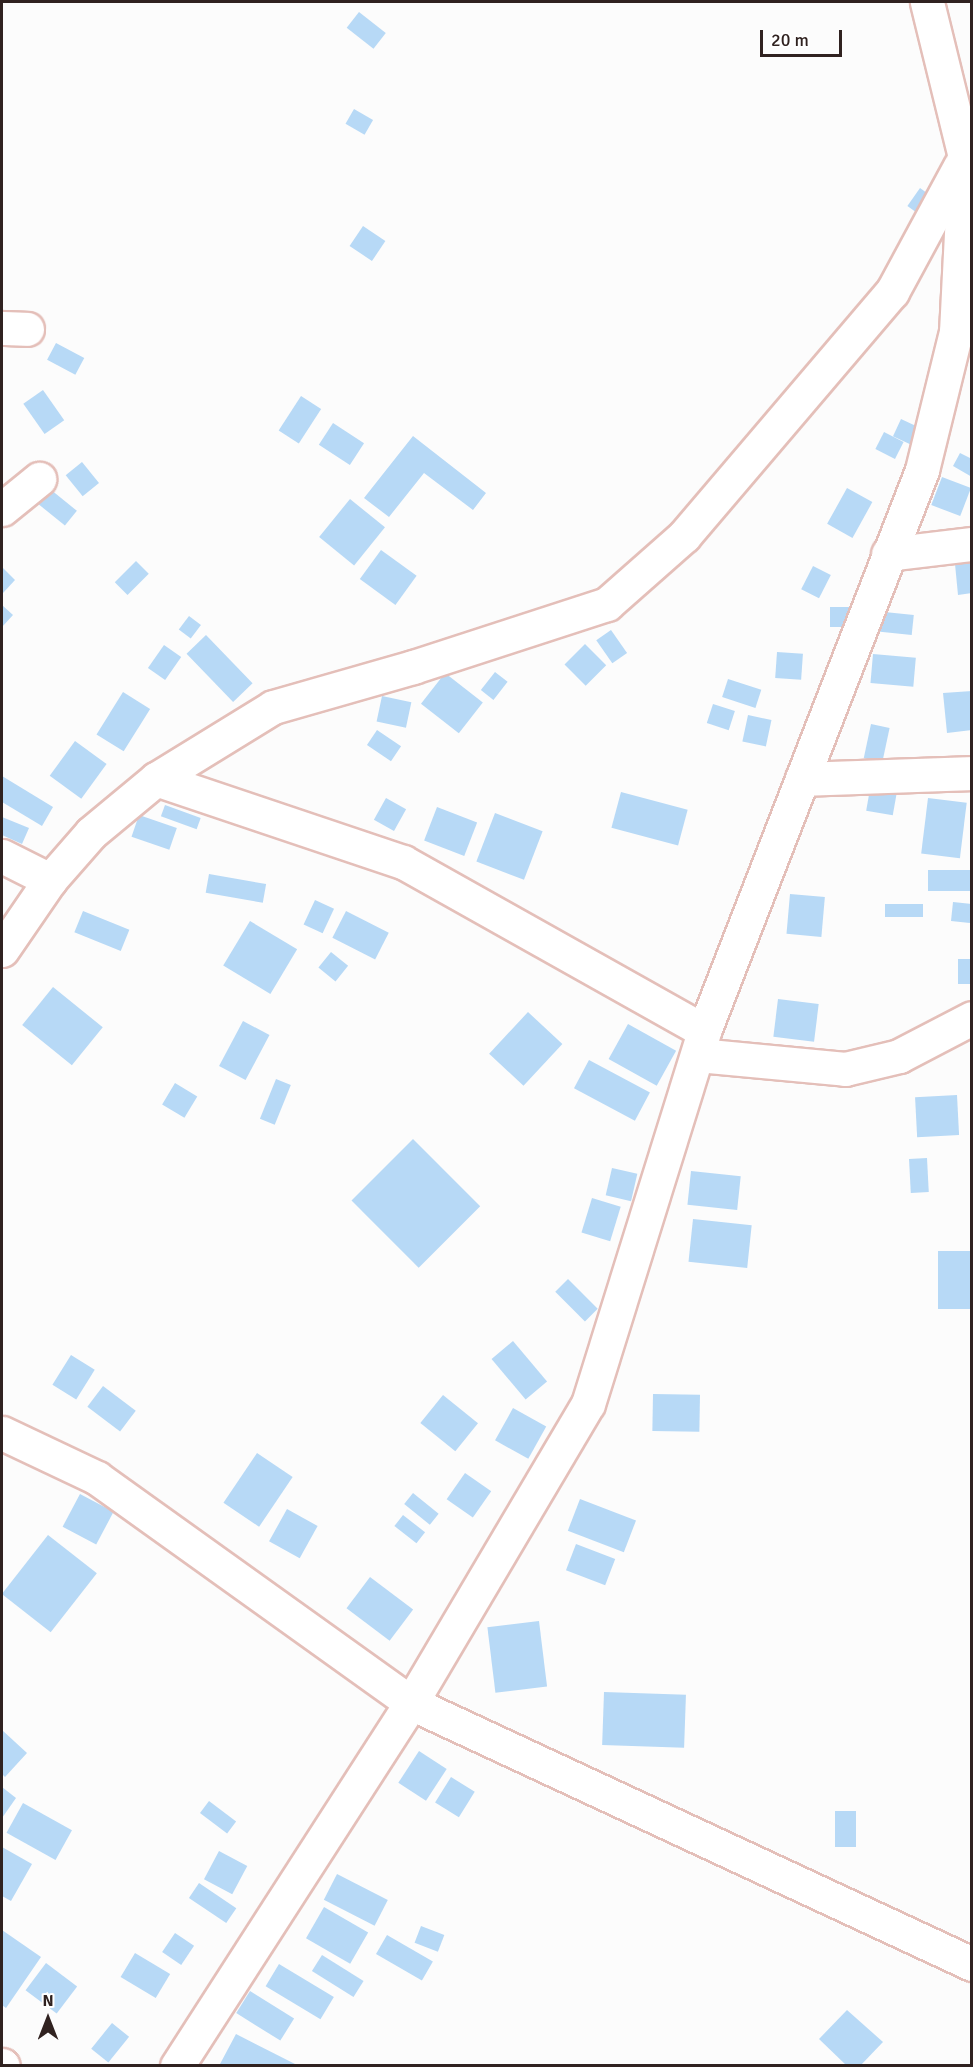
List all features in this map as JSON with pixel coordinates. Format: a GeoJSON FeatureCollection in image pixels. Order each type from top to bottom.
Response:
{"type":"FeatureCollection","features":[{"type":"Feature","properties":{"kind":"street"},"geometry":{"type":"LineString","coordinates":[[177,2066],[411,1703],[588,1404],[701,1042],[922,470],[956,332],[964,157],[927,2]]}},
{"type":"Feature","properties":{"kind":"street"},"geometry":{"type":"LineString","coordinates":[[2,950],[50,880],[91,833],[156,779],[273,707],[413,667],[607,604],[684,536],[892,292],[964,157]]}},
{"type":"Feature","properties":{"kind":"street"},"geometry":{"type":"LineString","coordinates":[[2,509],[39,479]]}},
{"type":"Feature","properties":{"kind":"street"},"geometry":{"type":"LineString","coordinates":[[888,554],[972,544]]}},
{"type":"Feature","properties":{"kind":"street"},"geometry":{"type":"LineString","coordinates":[[802,778],[972,772]]}},
{"type":"Feature","properties":{"kind":"street"},"geometry":{"type":"LineString","coordinates":[[156,779],[403,862],[701,1042],[845,1069],[898,1056],[972,1018]]}},
{"type":"Feature","properties":{"kind":"street"},"geometry":{"type":"LineString","coordinates":[[2,856],[50,880]]}},
{"type":"Feature","properties":{"kind":"street"},"geometry":{"type":"LineString","coordinates":[[2,1432],[97,1478],[411,1703],[972,1964]]}},
{"type":"Feature","properties":{"kind":"building"},"geometry":{"type":"Polygon","coordinates":[[[359,12],[386,33],[373,49],[347,28],[359,12]]]}},
{"type":"Feature","properties":{"kind":"building"},"geometry":{"type":"Polygon","coordinates":[[[354,109],[373,120],[365,135],[346,124],[354,109]]]}},
{"type":"Feature","properties":{"kind":"building"},"geometry":{"type":"Polygon","coordinates":[[[920,188],[930,195],[917,213],[907,206],[920,188]]]}},
{"type":"Feature","properties":{"kind":"building"},"geometry":{"type":"Polygon","coordinates":[[[363,226],[385,241],[372,261],[350,246],[363,226]]]}},
{"type":"Feature","properties":{"kind":"building"},"geometry":{"type":"Polygon","coordinates":[[[56,343],[84,358],[75,375],[47,360],[56,343]]]}},
{"type":"Feature","properties":{"kind":"building"},"geometry":{"type":"Polygon","coordinates":[[[43,390],[64,420],[45,434],[23,404],[43,390]]]}},
{"type":"Feature","properties":{"kind":"building"},"geometry":{"type":"Polygon","coordinates":[[[301,396],[321,409],[299,443],[279,430],[301,396]]]}},
{"type":"Feature","properties":{"kind":"building"},"geometry":{"type":"Polygon","coordinates":[[[901,419],[925,430],[917,447],[893,436],[901,419]]]}},
{"type":"Feature","properties":{"kind":"building"},"geometry":{"type":"Polygon","coordinates":[[[333,423],[364,443],[350,465],[319,445],[333,423]]]}},
{"type":"Feature","properties":{"kind":"building"},"geometry":{"type":"Polygon","coordinates":[[[884,432],[904,442],[895,459],[875,449],[884,432]]]}},
{"type":"Feature","properties":{"kind":"building"},"geometry":{"type":"Polygon","coordinates":[[[413,436],[486,493],[473,510],[424,473],[389,517],[364,498],[413,436]]]}},
{"type":"Feature","properties":{"kind":"building"},"geometry":{"type":"Polygon","coordinates":[[[960,453],[972,459],[972,477],[953,466],[960,453]]]}},
{"type":"Feature","properties":{"kind":"building"},"geometry":{"type":"Polygon","coordinates":[[[82,462],[99,483],[83,496],[66,475],[82,462]]]}},
{"type":"Feature","properties":{"kind":"building"},"geometry":{"type":"Polygon","coordinates":[[[942,477],[971,488],[960,516],[931,505],[942,477]]]}},
{"type":"Feature","properties":{"kind":"building"},"geometry":{"type":"Polygon","coordinates":[[[45,485],[77,511],[65,526],[33,500],[45,485]]]}},
{"type":"Feature","properties":{"kind":"building"},"geometry":{"type":"Polygon","coordinates":[[[847,488],[872,502],[852,538],[827,524],[847,488]]]}},
{"type":"Feature","properties":{"kind":"building"},"geometry":{"type":"Polygon","coordinates":[[[350,499],[385,527],[354,565],[319,537],[350,499]]]}},
{"type":"Feature","properties":{"kind":"building"},"geometry":{"type":"Polygon","coordinates":[[[381,550],[417,576],[395,605],[360,579],[381,550]]]}},
{"type":"Feature","properties":{"kind":"building"},"geometry":{"type":"Polygon","coordinates":[[[136,561],[149,574],[128,595],[115,582],[136,561]]]}},
{"type":"Feature","properties":{"kind":"building"},"geometry":{"type":"Polygon","coordinates":[[[972,563],[972,593],[958,595],[955,564],[972,563]]]}},
{"type":"Feature","properties":{"kind":"building"},"geometry":{"type":"Polygon","coordinates":[[[813,566],[831,575],[819,598],[801,589],[813,566]]]}},
{"type":"Feature","properties":{"kind":"building"},"geometry":{"type":"Polygon","coordinates":[[[2,567],[15,580],[3,593],[2,591],[2,567]]]}},
{"type":"Feature","properties":{"kind":"building"},"geometry":{"type":"Polygon","coordinates":[[[2,605],[13,615],[2,627],[2,605]]]}},
{"type":"Feature","properties":{"kind":"building"},"geometry":{"type":"Polygon","coordinates":[[[830,607],[849,607],[849,627],[830,627],[830,607]]]}},
{"type":"Feature","properties":{"kind":"building"},"geometry":{"type":"Polygon","coordinates":[[[875,611],[914,615],[912,635],[873,631],[875,611]]]}},
{"type":"Feature","properties":{"kind":"building"},"geometry":{"type":"Polygon","coordinates":[[[189,616],[201,625],[191,639],[179,630],[189,616]]]}},
{"type":"Feature","properties":{"kind":"building"},"geometry":{"type":"Polygon","coordinates":[[[611,630],[627,653],[612,663],[596,640],[611,630]]]}},
{"type":"Feature","properties":{"kind":"building"},"geometry":{"type":"Polygon","coordinates":[[[206,635],[253,683],[233,702],[187,654],[206,635]]]}},
{"type":"Feature","properties":{"kind":"building"},"geometry":{"type":"Polygon","coordinates":[[[585,644],[606,665],[586,686],[564,665],[585,644]]]}},
{"type":"Feature","properties":{"kind":"building"},"geometry":{"type":"Polygon","coordinates":[[[164,645],[181,657],[165,680],[148,668],[164,645]]]}},
{"type":"Feature","properties":{"kind":"building"},"geometry":{"type":"Polygon","coordinates":[[[777,652],[803,654],[801,680],[775,678],[777,652]]]}},
{"type":"Feature","properties":{"kind":"building"},"geometry":{"type":"Polygon","coordinates":[[[873,654],[916,658],[913,687],[870,683],[873,654]]]}},
{"type":"Feature","properties":{"kind":"building"},"geometry":{"type":"Polygon","coordinates":[[[495,672],[508,682],[493,700],[481,690],[495,672]]]}},
{"type":"Feature","properties":{"kind":"building"},"geometry":{"type":"Polygon","coordinates":[[[445,673],[483,703],[459,733],[421,704],[445,673]]]}},
{"type":"Feature","properties":{"kind":"building"},"geometry":{"type":"Polygon","coordinates":[[[728,679],[761,690],[755,708],[722,697],[728,679]]]}},
{"type":"Feature","properties":{"kind":"building"},"geometry":{"type":"Polygon","coordinates":[[[972,691],[972,730],[947,733],[943,693],[972,691]]]}},
{"type":"Feature","properties":{"kind":"building"},"geometry":{"type":"Polygon","coordinates":[[[123,692],[150,709],[124,751],[97,734],[123,692]]]}},
{"type":"Feature","properties":{"kind":"building"},"geometry":{"type":"Polygon","coordinates":[[[382,696],[411,702],[406,728],[377,721],[382,696]]]}},
{"type":"Feature","properties":{"kind":"building"},"geometry":{"type":"Polygon","coordinates":[[[713,704],[735,711],[729,730],[707,723],[713,704]]]}},
{"type":"Feature","properties":{"kind":"building"},"geometry":{"type":"Polygon","coordinates":[[[748,715],[771,720],[766,746],[742,741],[748,715]]]}},
{"type":"Feature","properties":{"kind":"building"},"geometry":{"type":"Polygon","coordinates":[[[871,724],[890,728],[882,762],[864,758],[871,724]]]}},
{"type":"Feature","properties":{"kind":"building"},"geometry":{"type":"Polygon","coordinates":[[[377,730],[401,746],[391,761],[367,745],[377,730]]]}},
{"type":"Feature","properties":{"kind":"building"},"geometry":{"type":"Polygon","coordinates":[[[75,741],[107,764],[81,799],[50,776],[75,741]]]}},
{"type":"Feature","properties":{"kind":"building"},"geometry":{"type":"Polygon","coordinates":[[[2,776],[53,807],[42,826],[2,802],[2,776]]]}},
{"type":"Feature","properties":{"kind":"building"},"geometry":{"type":"Polygon","coordinates":[[[870,789],[897,794],[893,815],[866,811],[870,789]]]}},
{"type":"Feature","properties":{"kind":"building"},"geometry":{"type":"Polygon","coordinates":[[[621,792],[688,810],[678,846],[611,828],[621,792]]]}},
{"type":"Feature","properties":{"kind":"building"},"geometry":{"type":"Polygon","coordinates":[[[386,798],[406,809],[394,831],[374,820],[386,798]]]}},
{"type":"Feature","properties":{"kind":"building"},"geometry":{"type":"Polygon","coordinates":[[[928,798],[967,803],[960,858],[921,854],[928,798]]]}},
{"type":"Feature","properties":{"kind":"building"},"geometry":{"type":"Polygon","coordinates":[[[165,805],[201,818],[197,829],[161,816],[165,805]]]}},
{"type":"Feature","properties":{"kind":"building"},"geometry":{"type":"Polygon","coordinates":[[[437,807],[477,822],[464,856],[424,841],[437,807]]]}},
{"type":"Feature","properties":{"kind":"building"},"geometry":{"type":"Polygon","coordinates":[[[495,813],[543,831],[524,880],[476,862],[495,813]]]}},
{"type":"Feature","properties":{"kind":"building"},"geometry":{"type":"Polygon","coordinates":[[[139,815],[177,828],[169,850],[132,837],[139,815]]]}},
{"type":"Feature","properties":{"kind":"building"},"geometry":{"type":"Polygon","coordinates":[[[2,817],[29,828],[22,844],[2,835],[2,817]]]}},
{"type":"Feature","properties":{"kind":"building"},"geometry":{"type":"Polygon","coordinates":[[[928,870],[972,870],[972,891],[928,891],[928,870]]]}},
{"type":"Feature","properties":{"kind":"building"},"geometry":{"type":"Polygon","coordinates":[[[209,874],[266,884],[263,903],[206,893],[209,874]]]}},
{"type":"Feature","properties":{"kind":"building"},"geometry":{"type":"Polygon","coordinates":[[[790,894],[825,897],[821,937],[787,934],[790,894]]]}},
{"type":"Feature","properties":{"kind":"building"},"geometry":{"type":"Polygon","coordinates":[[[315,900],[334,909],[323,933],[304,924],[315,900]]]}},
{"type":"Feature","properties":{"kind":"building"},"geometry":{"type":"Polygon","coordinates":[[[953,902],[972,904],[970,923],[951,921],[953,902]]]}},
{"type":"Feature","properties":{"kind":"building"},"geometry":{"type":"Polygon","coordinates":[[[885,904],[923,904],[923,917],[885,917],[885,904]]]}},
{"type":"Feature","properties":{"kind":"building"},"geometry":{"type":"Polygon","coordinates":[[[83,911],[129,930],[121,951],[74,932],[83,911]]]}},
{"type":"Feature","properties":{"kind":"building"},"geometry":{"type":"Polygon","coordinates":[[[346,911],[389,933],[375,960],[332,938],[346,911]]]}},
{"type":"Feature","properties":{"kind":"building"},"geometry":{"type":"Polygon","coordinates":[[[250,921],[297,949],[270,994],[223,966],[250,921]]]}},
{"type":"Feature","properties":{"kind":"building"},"geometry":{"type":"Polygon","coordinates":[[[331,952],[348,966],[336,981],[318,968],[331,952]]]}},
{"type":"Feature","properties":{"kind":"building"},"geometry":{"type":"Polygon","coordinates":[[[958,959],[972,959],[972,984],[958,984],[958,959]]]}},
{"type":"Feature","properties":{"kind":"building"},"geometry":{"type":"Polygon","coordinates":[[[53,987],[103,1027],[72,1065],[22,1025],[53,987]]]}},
{"type":"Feature","properties":{"kind":"building"},"geometry":{"type":"Polygon","coordinates":[[[778,999],[819,1004],[814,1042],[773,1037],[778,999]]]}},
{"type":"Feature","properties":{"kind":"building"},"geometry":{"type":"Polygon","coordinates":[[[528,1012],[562,1044],[523,1086],[489,1054],[528,1012]]]}},
{"type":"Feature","properties":{"kind":"building"},"geometry":{"type":"Polygon","coordinates":[[[243,1021],[269,1035],[246,1080],[219,1066],[243,1021]]]}},
{"type":"Feature","properties":{"kind":"building"},"geometry":{"type":"Polygon","coordinates":[[[628,1024],[676,1051],[657,1086],[609,1059],[628,1024]]]}},
{"type":"Feature","properties":{"kind":"building"},"geometry":{"type":"Polygon","coordinates":[[[589,1060],[650,1092],[635,1121],[574,1088],[589,1060]]]}},
{"type":"Feature","properties":{"kind":"building"},"geometry":{"type":"Polygon","coordinates":[[[276,1079],[291,1085],[275,1125],[260,1119],[276,1079]]]}},
{"type":"Feature","properties":{"kind":"building"},"geometry":{"type":"Polygon","coordinates":[[[175,1083],[197,1096],[184,1118],[162,1104],[175,1083]]]}},
{"type":"Feature","properties":{"kind":"building"},"geometry":{"type":"Polygon","coordinates":[[[957,1095],[959,1135],[917,1137],[915,1097],[957,1095]]]}},
{"type":"Feature","properties":{"kind":"building"},"geometry":{"type":"Polygon","coordinates":[[[413,1139],[480,1206],[419,1268],[351,1201],[413,1139]]]}},
{"type":"Feature","properties":{"kind":"building"},"geometry":{"type":"Polygon","coordinates":[[[927,1158],[929,1192],[911,1193],[909,1159],[927,1158]]]}},
{"type":"Feature","properties":{"kind":"building"},"geometry":{"type":"Polygon","coordinates":[[[612,1168],[637,1174],[631,1201],[606,1195],[612,1168]]]}},
{"type":"Feature","properties":{"kind":"building"},"geometry":{"type":"Polygon","coordinates":[[[691,1171],[741,1176],[737,1210],[687,1205],[691,1171]]]}},
{"type":"Feature","properties":{"kind":"building"},"geometry":{"type":"Polygon","coordinates":[[[592,1198],[621,1207],[610,1241],[581,1232],[592,1198]]]}},
{"type":"Feature","properties":{"kind":"building"},"geometry":{"type":"Polygon","coordinates":[[[693,1219],[752,1225],[747,1268],[689,1262],[693,1219]]]}},
{"type":"Feature","properties":{"kind":"building"},"geometry":{"type":"Polygon","coordinates":[[[938,1251],[972,1251],[972,1309],[938,1309],[938,1251]]]}},
{"type":"Feature","properties":{"kind":"building"},"geometry":{"type":"Polygon","coordinates":[[[568,1279],[598,1309],[585,1321],[555,1292],[568,1279]]]}},
{"type":"Feature","properties":{"kind":"building"},"geometry":{"type":"Polygon","coordinates":[[[513,1341],[547,1382],[526,1400],[492,1359],[513,1341]]]}},
{"type":"Feature","properties":{"kind":"building"},"geometry":{"type":"Polygon","coordinates":[[[71,1355],[95,1370],[76,1400],[52,1385],[71,1355]]]}},
{"type":"Feature","properties":{"kind":"building"},"geometry":{"type":"Polygon","coordinates":[[[103,1386],[136,1411],[120,1431],[87,1407],[103,1386]]]}},
{"type":"Feature","properties":{"kind":"building"},"geometry":{"type":"Polygon","coordinates":[[[653,1394],[700,1395],[699,1432],[652,1431],[653,1394]]]}},
{"type":"Feature","properties":{"kind":"building"},"geometry":{"type":"Polygon","coordinates":[[[443,1395],[478,1423],[455,1451],[420,1423],[443,1395]]]}},
{"type":"Feature","properties":{"kind":"building"},"geometry":{"type":"Polygon","coordinates":[[[513,1408],[546,1426],[528,1459],[495,1440],[513,1408]]]}},
{"type":"Feature","properties":{"kind":"building"},"geometry":{"type":"Polygon","coordinates":[[[257,1453],[293,1477],[259,1527],[223,1503],[257,1453]]]}},
{"type":"Feature","properties":{"kind":"building"},"geometry":{"type":"Polygon","coordinates":[[[465,1473],[491,1491],[473,1518],[447,1499],[465,1473]]]}},
{"type":"Feature","properties":{"kind":"building"},"geometry":{"type":"Polygon","coordinates":[[[413,1493],[439,1514],[430,1525],[404,1504],[413,1493]]]}},
{"type":"Feature","properties":{"kind":"building"},"geometry":{"type":"Polygon","coordinates":[[[80,1494],[114,1512],[96,1545],[63,1527],[80,1494]]]}},
{"type":"Feature","properties":{"kind":"building"},"geometry":{"type":"Polygon","coordinates":[[[580,1499],[636,1521],[624,1552],[568,1531],[580,1499]]]}},
{"type":"Feature","properties":{"kind":"building"},"geometry":{"type":"Polygon","coordinates":[[[287,1509],[318,1526],[300,1558],[269,1541],[287,1509]]]}},
{"type":"Feature","properties":{"kind":"building"},"geometry":{"type":"Polygon","coordinates":[[[403,1515],[425,1532],[416,1543],[394,1526],[403,1515]]]}},
{"type":"Feature","properties":{"kind":"building"},"geometry":{"type":"Polygon","coordinates":[[[48,1535],[97,1573],[51,1632],[2,1594],[48,1535]]]}},
{"type":"Feature","properties":{"kind":"building"},"geometry":{"type":"Polygon","coordinates":[[[576,1544],[615,1559],[605,1585],[566,1570],[576,1544]]]}},
{"type":"Feature","properties":{"kind":"building"},"geometry":{"type":"Polygon","coordinates":[[[370,1577],[413,1609],[390,1641],[347,1608],[370,1577]]]}},
{"type":"Feature","properties":{"kind":"building"},"geometry":{"type":"Polygon","coordinates":[[[539,1621],[547,1687],[495,1693],[487,1627],[539,1621]]]}},
{"type":"Feature","properties":{"kind":"building"},"geometry":{"type":"Polygon","coordinates":[[[604,1692],[686,1695],[684,1748],[602,1745],[604,1692]]]}},
{"type":"Feature","properties":{"kind":"building"},"geometry":{"type":"Polygon","coordinates":[[[2,1730],[27,1753],[5,1777],[2,1774],[2,1730]]]}},
{"type":"Feature","properties":{"kind":"building"},"geometry":{"type":"Polygon","coordinates":[[[419,1751],[447,1769],[426,1801],[398,1783],[419,1751]]]}},
{"type":"Feature","properties":{"kind":"building"},"geometry":{"type":"Polygon","coordinates":[[[451,1777],[475,1792],[459,1817],[435,1802],[451,1777]]]}},
{"type":"Feature","properties":{"kind":"building"},"geometry":{"type":"Polygon","coordinates":[[[2,1787],[16,1798],[2,1818],[2,1787]]]}},
{"type":"Feature","properties":{"kind":"building"},"geometry":{"type":"Polygon","coordinates":[[[209,1801],[236,1821],[227,1833],[200,1813],[209,1801]]]}},
{"type":"Feature","properties":{"kind":"building"},"geometry":{"type":"Polygon","coordinates":[[[23,1803],[72,1830],[55,1860],[7,1833],[23,1803]]]}},
{"type":"Feature","properties":{"kind":"building"},"geometry":{"type":"Polygon","coordinates":[[[835,1811],[856,1811],[856,1847],[835,1847],[835,1811]]]}},
{"type":"Feature","properties":{"kind":"building"},"geometry":{"type":"Polygon","coordinates":[[[2,1847],[32,1864],[11,1901],[2,1896],[2,1847]]]}},
{"type":"Feature","properties":{"kind":"building"},"geometry":{"type":"Polygon","coordinates":[[[219,1851],[247,1866],[232,1894],[204,1879],[219,1851]]]}},
{"type":"Feature","properties":{"kind":"building"},"geometry":{"type":"Polygon","coordinates":[[[337,1874],[388,1900],[375,1926],[324,1900],[337,1874]]]}},
{"type":"Feature","properties":{"kind":"building"},"geometry":{"type":"Polygon","coordinates":[[[199,1883],[236,1908],[226,1923],[189,1898],[199,1883]]]}},
{"type":"Feature","properties":{"kind":"building"},"geometry":{"type":"Polygon","coordinates":[[[324,1907],[368,1932],[350,1964],[306,1938],[324,1907]]]}},
{"type":"Feature","properties":{"kind":"building"},"geometry":{"type":"Polygon","coordinates":[[[421,1926],[444,1935],[438,1952],[415,1943],[421,1926]]]}},
{"type":"Feature","properties":{"kind":"building"},"geometry":{"type":"Polygon","coordinates":[[[2,1930],[41,1957],[6,2008],[2,2005],[2,1930]]]}},
{"type":"Feature","properties":{"kind":"building"},"geometry":{"type":"Polygon","coordinates":[[[175,1933],[194,1946],[181,1965],[162,1952],[175,1933]]]}},
{"type":"Feature","properties":{"kind":"building"},"geometry":{"type":"Polygon","coordinates":[[[387,1935],[433,1962],[422,1981],[376,1954],[387,1935]]]}},
{"type":"Feature","properties":{"kind":"building"},"geometry":{"type":"Polygon","coordinates":[[[135,1953],[170,1974],[156,1998],[121,1977],[135,1953]]]}},
{"type":"Feature","properties":{"kind":"building"},"geometry":{"type":"Polygon","coordinates":[[[322,1955],[364,1981],[353,1997],[312,1971],[322,1955]]]}},
{"type":"Feature","properties":{"kind":"building"},"geometry":{"type":"Polygon","coordinates":[[[46,1963],[77,1986],[57,2014],[26,1990],[46,1963]]]}},
{"type":"Feature","properties":{"kind":"building"},"geometry":{"type":"Polygon","coordinates":[[[279,1964],[334,1997],[320,2019],[266,1986],[279,1964]]]}},
{"type":"Feature","properties":{"kind":"building"},"geometry":{"type":"Polygon","coordinates":[[[250,1991],[294,2019],[280,2041],[236,2013],[250,1991]]]}},
{"type":"Feature","properties":{"kind":"building"},"geometry":{"type":"Polygon","coordinates":[[[847,2010],[883,2042],[860,2066],[847,2066],[819,2039],[847,2010]]]}},
{"type":"Feature","properties":{"kind":"building"},"geometry":{"type":"Polygon","coordinates":[[[112,2023],[129,2037],[108,2062],[91,2049],[112,2023]]]}},
{"type":"Feature","properties":{"kind":"building"},"geometry":{"type":"Polygon","coordinates":[[[236,2034],[299,2066],[223,2066],[220,2064],[236,2034]]]}}]}
